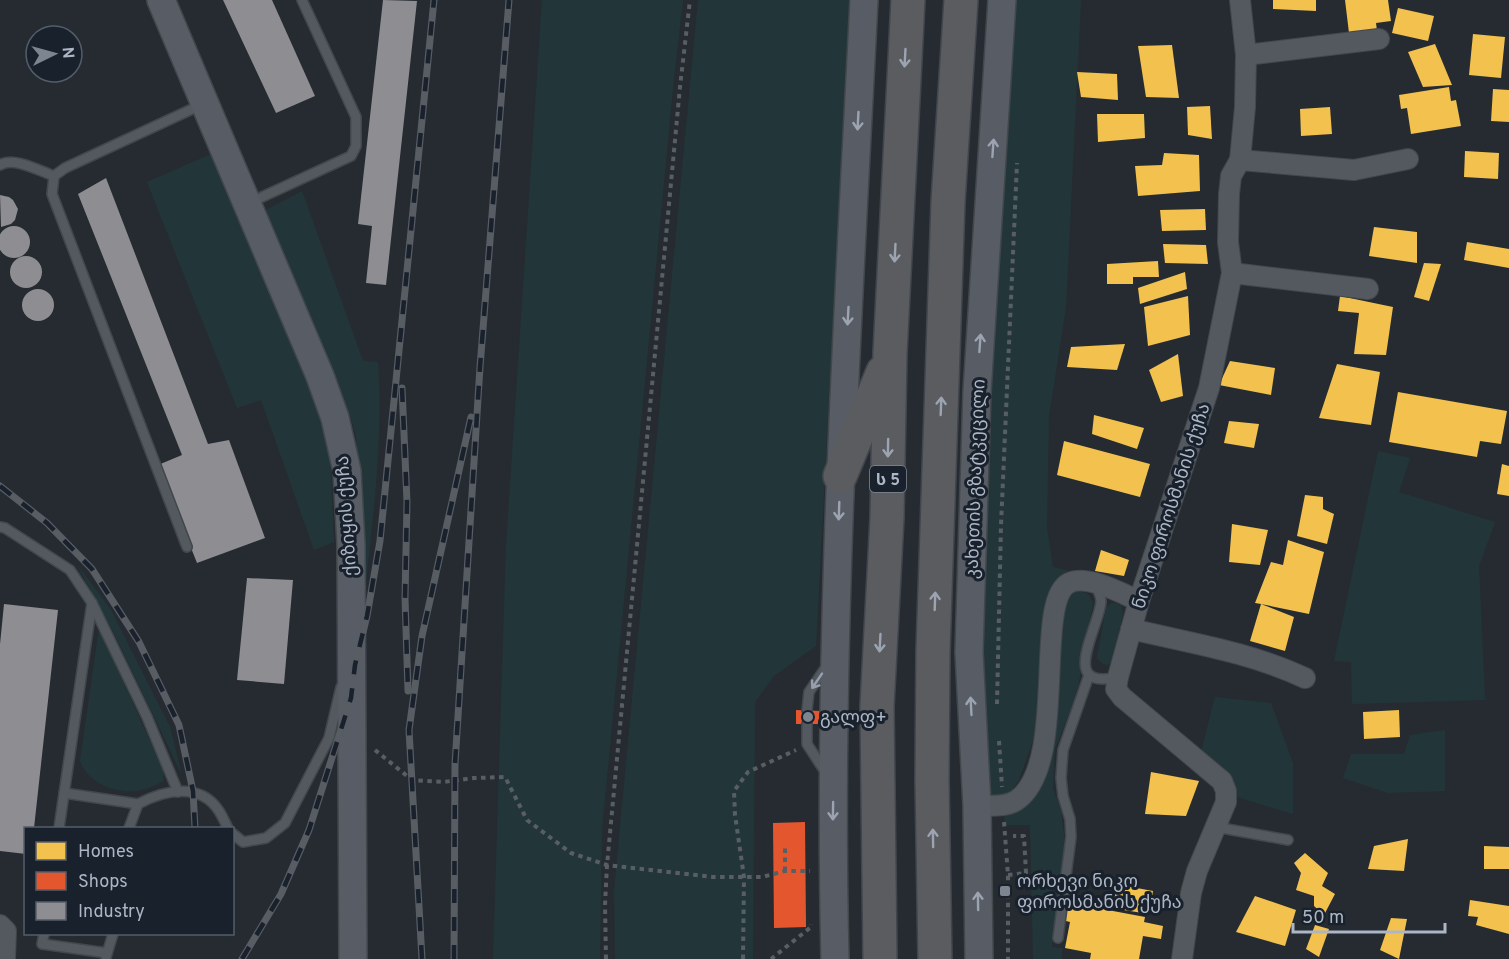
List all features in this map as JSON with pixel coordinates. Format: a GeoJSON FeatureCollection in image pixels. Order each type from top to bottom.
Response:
{"type":"FeatureCollection","features":[{"type":"Feature","properties":{"kind":"highway","name":"ს 5"},"geometry":{"type":"LineString","coordinates":[[880,959],[877,706],[887,518],[890,353],[908,0]]}},
{"type":"Feature","properties":{"kind":"highway","name":"კახეთის გზატკეცილი"},"geometry":{"type":"LineString","coordinates":[[935,959],[932,780],[934,640],[948,202],[961,0]]}},
{"type":"Feature","properties":{"kind":"highway"},"geometry":{"type":"LineString","coordinates":[[840,476],[890,353]]}},
{"type":"Feature","properties":{"kind":"street","name":"ქიზიყის ქუჩა"},"geometry":{"type":"LineString","coordinates":[[161,0],[320,376],[335,417],[347,471],[351,545],[353,959]]}},
{"type":"Feature","properties":{"kind":"street"},"geometry":{"type":"LineString","coordinates":[[835,959],[833,782],[840,476],[864,0]]}},
{"type":"Feature","properties":{"kind":"street","name":"კახეთის გზატკეცილი"},"geometry":{"type":"LineString","coordinates":[[980,959],[990,805],[969,652],[977,392],[1002,0]]}},
{"type":"Feature","properties":{"kind":"street","name":"ნიკო ფიროსმანის ქუჩა"},"geometry":{"type":"LineString","coordinates":[[1118,677],[1139,601],[1209,388],[1232,273],[1228,242],[1229,194],[1231,176],[1240,160],[1245,107],[1246,55],[1240,0]]}},
{"type":"Feature","properties":{"kind":"street"},"geometry":{"type":"LineString","coordinates":[[1246,55],[1379,39]]}},
{"type":"Feature","properties":{"kind":"street"},"geometry":{"type":"LineString","coordinates":[[1240,160],[1354,170],[1408,159]]}},
{"type":"Feature","properties":{"kind":"street"},"geometry":{"type":"LineString","coordinates":[[1232,273],[1368,289]]}},
{"type":"Feature","properties":{"kind":"street"},"geometry":{"type":"LineString","coordinates":[[990,805],[1018,799],[1030,786],[1041,758],[1050,696],[1055,603],[1062,590],[1069,583],[1080,580],[1139,601]]}},
{"type":"Feature","properties":{"kind":"street"},"geometry":{"type":"LineString","coordinates":[[1131,629],[1252,657],[1278,665],[1305,678]]}},
{"type":"Feature","properties":{"kind":"street"},"geometry":{"type":"LineString","coordinates":[[1118,677],[1116,689],[1122,697],[1222,781],[1226,791],[1226,802],[1191,892],[1182,959]]}},
{"type":"Feature","properties":{"kind":"street"},"geometry":{"type":"LineString","coordinates":[[0,925],[6,931],[5,959]]}},
{"type":"Feature","properties":{"kind":"lane"},"geometry":{"type":"LineString","coordinates":[[248,204],[351,156],[356,146],[356,117],[302,0]]}},
{"type":"Feature","properties":{"kind":"lane"},"geometry":{"type":"LineString","coordinates":[[187,547],[52,194],[54,177],[65,168],[206,103]]}},
{"type":"Feature","properties":{"kind":"lane"},"geometry":{"type":"LineString","coordinates":[[0,165],[4,162],[16,163],[54,177]]}},
{"type":"Feature","properties":{"kind":"lane"},"geometry":{"type":"LineString","coordinates":[[0,527],[70,570],[92,603],[147,717],[178,792]]}},
{"type":"Feature","properties":{"kind":"lane"},"geometry":{"type":"LineString","coordinates":[[1093,583],[1099,591],[1101,602],[1084,668],[1089,675],[1098,680],[1118,677]]}},
{"type":"Feature","properties":{"kind":"lane"},"geometry":{"type":"LineString","coordinates":[[59,827],[92,603]]}},
{"type":"Feature","properties":{"kind":"lane"},"geometry":{"type":"LineString","coordinates":[[234,834],[243,842],[266,838],[285,823],[328,738],[351,644]]}},
{"type":"Feature","properties":{"kind":"lane"},"geometry":{"type":"LineString","coordinates":[[807,710],[809,692],[835,655]]}},
{"type":"Feature","properties":{"kind":"lane"},"geometry":{"type":"LineString","coordinates":[[1058,938],[1071,837],[1070,819],[1063,796],[1061,778],[1063,750],[1089,675]]}},
{"type":"Feature","properties":{"kind":"lane"},"geometry":{"type":"LineString","coordinates":[[807,724],[807,744],[833,782]]}},
{"type":"Feature","properties":{"kind":"lane"},"geometry":{"type":"LineString","coordinates":[[64,793],[138,804],[155,795],[193,791],[203,795],[219,810],[228,827]]}},
{"type":"Feature","properties":{"kind":"lane"},"geometry":{"type":"LineString","coordinates":[[129,827],[138,804]]}},
{"type":"Feature","properties":{"kind":"lane"},"geometry":{"type":"LineString","coordinates":[[1216,826],[1288,840]]}},
{"type":"Feature","properties":{"kind":"lane"},"geometry":{"type":"LineString","coordinates":[[44,935],[42,944],[106,956],[112,935]]}},
{"type":"Feature","properties":{"kind":"path"},"geometry":{"type":"LineString","coordinates":[[606,959],[605,905],[608,865],[690,0]]}},
{"type":"Feature","properties":{"kind":"path"},"geometry":{"type":"LineString","coordinates":[[997,716],[1001,525],[1018,153]]}},
{"type":"Feature","properties":{"kind":"path"},"geometry":{"type":"LineString","coordinates":[[999,739],[990,805],[1008,875],[1008,959]]}},
{"type":"Feature","properties":{"kind":"path"},"geometry":{"type":"LineString","coordinates":[[743,959],[744,877],[734,791],[748,772],[807,744]]}},
{"type":"Feature","properties":{"kind":"path"},"geometry":{"type":"LineString","coordinates":[[351,751],[373,748],[412,780],[443,782],[505,777],[526,819],[571,853],[608,865],[713,877],[762,878],[785,871],[810,871]]}},
{"type":"Feature","properties":{"kind":"path"},"geometry":{"type":"LineString","coordinates":[[1008,875],[1026,873],[1024,836],[1013,836]]}},
{"type":"Feature","properties":{"kind":"path"},"geometry":{"type":"LineString","coordinates":[[785,848],[785,871]]}},
{"type":"Feature","properties":{"kind":"path"},"geometry":{"type":"LineString","coordinates":[[771,959],[811,927]]}},
{"type":"Feature","properties":{"kind":"green space"},"geometry":{"type":"Polygon","coordinates":[[[542,0],[683,0],[602,830],[600,959],[493,959],[506,546],[542,0]]]}},
{"type":"Feature","properties":{"kind":"green space"},"geometry":{"type":"Polygon","coordinates":[[[698,0],[850,0],[816,646],[774,676],[755,702],[753,959],[615,959],[614,891],[698,0]]]}},
{"type":"Feature","properties":{"kind":"green space"},"geometry":{"type":"Polygon","coordinates":[[[1011,0],[1081,0],[1066,307],[1049,416],[1047,528],[1053,567],[1069,571],[1057,582],[1048,603],[1036,732],[1019,780],[1009,795],[980,798],[986,396],[1011,0]]]}},
{"type":"Feature","properties":{"kind":"green space"},"geometry":{"type":"Polygon","coordinates":[[[211,154],[322,417],[330,455],[334,542],[314,550],[261,400],[237,408],[147,182],[211,154]]]}},
{"type":"Feature","properties":{"kind":"green space"},"geometry":{"type":"Polygon","coordinates":[[[302,191],[363,361],[378,362],[379,445],[366,582],[356,435],[350,415],[262,212],[302,191]]]}},
{"type":"Feature","properties":{"kind":"green space"},"geometry":{"type":"Polygon","coordinates":[[[1378,451],[1410,458],[1399,492],[1495,522],[1479,566],[1485,700],[1352,704],[1351,662],[1334,661],[1378,451]]]}},
{"type":"Feature","properties":{"kind":"green space"},"geometry":{"type":"Polygon","coordinates":[[[76,563],[111,610],[170,727],[182,775],[115,635],[76,563]]]}},
{"type":"Feature","properties":{"kind":"green space"},"geometry":{"type":"Polygon","coordinates":[[[1081,591],[1089,595],[1093,603],[1078,687],[1055,748],[1053,788],[1061,811],[1065,843],[1052,947],[1062,948],[1062,959],[1033,959],[1030,825],[1005,825],[1004,814],[1034,788],[1062,603],[1073,592],[1081,591]]]}},
{"type":"Feature","properties":{"kind":"green space"},"geometry":{"type":"Polygon","coordinates":[[[1111,603],[1121,606],[1123,613],[1112,662],[1107,665],[1097,658],[1106,608],[1111,603]]]}},
{"type":"Feature","properties":{"kind":"green space"},"geometry":{"type":"Polygon","coordinates":[[[99,628],[163,770],[163,781],[152,787],[128,791],[116,790],[95,780],[86,772],[80,761],[99,628]]]}},
{"type":"Feature","properties":{"kind":"green space"},"geometry":{"type":"Polygon","coordinates":[[[1215,697],[1271,703],[1293,763],[1293,814],[1237,797],[1233,788],[1200,756],[1215,697]]]}},
{"type":"Feature","properties":{"kind":"green space"},"geometry":{"type":"Polygon","coordinates":[[[1445,730],[1445,791],[1388,793],[1343,778],[1351,754],[1404,754],[1410,735],[1445,730]]]}},
{"type":"Feature","properties":{"kind":"building: Homes"},"geometry":{"type":"Polygon","coordinates":[[[1273,0],[1316,0],[1316,11],[1273,9],[1273,0]]]}},
{"type":"Feature","properties":{"kind":"building: Homes"},"geometry":{"type":"Polygon","coordinates":[[[1345,0],[1388,0],[1391,21],[1376,23],[1377,31],[1349,33],[1345,0]]]}},
{"type":"Feature","properties":{"kind":"building: Homes"},"geometry":{"type":"Polygon","coordinates":[[[1398,8],[1434,16],[1428,41],[1392,33],[1398,8]]]}},
{"type":"Feature","properties":{"kind":"building: Homes"},"geometry":{"type":"Polygon","coordinates":[[[1473,34],[1505,37],[1501,78],[1469,75],[1473,34]]]}},
{"type":"Feature","properties":{"kind":"building: Homes"},"geometry":{"type":"Polygon","coordinates":[[[1435,44],[1452,85],[1423,87],[1408,52],[1435,44]]]}},
{"type":"Feature","properties":{"kind":"building: Homes"},"geometry":{"type":"Polygon","coordinates":[[[1172,45],[1179,98],[1146,97],[1138,46],[1172,45]]]}},
{"type":"Feature","properties":{"kind":"building: Homes"},"geometry":{"type":"Polygon","coordinates":[[[1077,72],[1117,74],[1118,100],[1081,97],[1077,72]]]}},
{"type":"Feature","properties":{"kind":"building: Homes"},"geometry":{"type":"Polygon","coordinates":[[[1449,87],[1451,101],[1456,100],[1461,126],[1411,134],[1407,108],[1401,109],[1399,95],[1449,87]]]}},
{"type":"Feature","properties":{"kind":"building: Homes"},"geometry":{"type":"Polygon","coordinates":[[[1493,89],[1509,90],[1509,122],[1491,121],[1493,89]]]}},
{"type":"Feature","properties":{"kind":"building: Homes"},"geometry":{"type":"Polygon","coordinates":[[[1210,106],[1212,139],[1188,135],[1187,107],[1210,106]]]}},
{"type":"Feature","properties":{"kind":"building: Homes"},"geometry":{"type":"Polygon","coordinates":[[[1330,107],[1332,134],[1301,136],[1300,109],[1330,107]]]}},
{"type":"Feature","properties":{"kind":"building: Homes"},"geometry":{"type":"Polygon","coordinates":[[[1097,114],[1144,114],[1145,138],[1098,142],[1097,114]]]}},
{"type":"Feature","properties":{"kind":"building: Homes"},"geometry":{"type":"Polygon","coordinates":[[[1465,151],[1499,153],[1498,179],[1464,177],[1465,151]]]}},
{"type":"Feature","properties":{"kind":"building: Homes"},"geometry":{"type":"Polygon","coordinates":[[[1164,153],[1199,155],[1200,191],[1138,196],[1135,166],[1162,165],[1164,153]]]}},
{"type":"Feature","properties":{"kind":"building: Homes"},"geometry":{"type":"Polygon","coordinates":[[[1205,209],[1206,230],[1162,231],[1160,210],[1205,209]]]}},
{"type":"Feature","properties":{"kind":"building: Homes"},"geometry":{"type":"Polygon","coordinates":[[[1374,227],[1417,232],[1417,263],[1369,256],[1374,227]]]}},
{"type":"Feature","properties":{"kind":"building: Homes"},"geometry":{"type":"Polygon","coordinates":[[[1467,242],[1509,249],[1509,268],[1464,260],[1467,242]]]}},
{"type":"Feature","properties":{"kind":"building: Homes"},"geometry":{"type":"Polygon","coordinates":[[[1163,244],[1206,245],[1208,264],[1165,263],[1163,244]]]}},
{"type":"Feature","properties":{"kind":"building: Homes"},"geometry":{"type":"Polygon","coordinates":[[[1158,261],[1159,277],[1133,277],[1133,284],[1107,284],[1107,264],[1158,261]]]}},
{"type":"Feature","properties":{"kind":"building: Homes"},"geometry":{"type":"Polygon","coordinates":[[[1424,263],[1441,264],[1429,301],[1414,297],[1424,263]]]}},
{"type":"Feature","properties":{"kind":"building: Homes"},"geometry":{"type":"Polygon","coordinates":[[[1185,272],[1187,289],[1140,304],[1138,288],[1185,272]]]}},
{"type":"Feature","properties":{"kind":"building: Homes"},"geometry":{"type":"Polygon","coordinates":[[[1188,296],[1190,335],[1148,346],[1144,307],[1188,296]]]}},
{"type":"Feature","properties":{"kind":"building: Homes"},"geometry":{"type":"Polygon","coordinates":[[[1340,296],[1393,307],[1386,355],[1354,354],[1359,313],[1338,311],[1340,296]]]}},
{"type":"Feature","properties":{"kind":"building: Homes"},"geometry":{"type":"Polygon","coordinates":[[[1125,344],[1117,370],[1067,367],[1071,347],[1125,344]]]}},
{"type":"Feature","properties":{"kind":"building: Homes"},"geometry":{"type":"Polygon","coordinates":[[[1178,354],[1183,396],[1161,402],[1149,370],[1178,354]]]}},
{"type":"Feature","properties":{"kind":"building: Homes"},"geometry":{"type":"Polygon","coordinates":[[[1230,361],[1275,368],[1271,395],[1219,385],[1230,361]]]}},
{"type":"Feature","properties":{"kind":"building: Homes"},"geometry":{"type":"Polygon","coordinates":[[[1337,364],[1380,372],[1371,425],[1319,418],[1337,364]]]}},
{"type":"Feature","properties":{"kind":"building: Homes"},"geometry":{"type":"Polygon","coordinates":[[[1398,392],[1507,411],[1501,444],[1480,441],[1477,457],[1389,442],[1398,392]]]}},
{"type":"Feature","properties":{"kind":"building: Homes"},"geometry":{"type":"Polygon","coordinates":[[[1094,415],[1144,428],[1137,449],[1092,434],[1094,415]]]}},
{"type":"Feature","properties":{"kind":"building: Homes"},"geometry":{"type":"Polygon","coordinates":[[[1229,421],[1259,424],[1254,448],[1224,443],[1229,421]]]}},
{"type":"Feature","properties":{"kind":"building: Homes"},"geometry":{"type":"Polygon","coordinates":[[[1064,441],[1150,464],[1140,497],[1057,475],[1064,441]]]}},
{"type":"Feature","properties":{"kind":"building: Homes"},"geometry":{"type":"Polygon","coordinates":[[[1502,464],[1509,466],[1509,496],[1497,494],[1502,464]]]}},
{"type":"Feature","properties":{"kind":"building: Homes"},"geometry":{"type":"Polygon","coordinates":[[[1305,495],[1323,497],[1323,509],[1334,514],[1327,544],[1297,536],[1305,495]]]}},
{"type":"Feature","properties":{"kind":"building: Homes"},"geometry":{"type":"Polygon","coordinates":[[[1232,524],[1268,530],[1260,565],[1229,562],[1232,524]]]}},
{"type":"Feature","properties":{"kind":"building: Homes"},"geometry":{"type":"Polygon","coordinates":[[[1288,540],[1324,552],[1309,614],[1255,603],[1271,562],[1283,565],[1288,540]]]}},
{"type":"Feature","properties":{"kind":"building: Homes"},"geometry":{"type":"Polygon","coordinates":[[[1101,550],[1129,560],[1124,576],[1095,571],[1101,550]]]}},
{"type":"Feature","properties":{"kind":"building: Homes"},"geometry":{"type":"Polygon","coordinates":[[[1261,604],[1294,617],[1285,651],[1250,641],[1261,604]]]}},
{"type":"Feature","properties":{"kind":"building: Homes"},"geometry":{"type":"Polygon","coordinates":[[[1399,710],[1400,737],[1364,739],[1363,712],[1399,710]]]}},
{"type":"Feature","properties":{"kind":"building: Homes"},"geometry":{"type":"Polygon","coordinates":[[[1151,772],[1199,781],[1186,816],[1145,814],[1151,772]]]}},
{"type":"Feature","properties":{"kind":"building: Homes"},"geometry":{"type":"Polygon","coordinates":[[[1408,839],[1404,871],[1368,869],[1374,846],[1408,839]]]}},
{"type":"Feature","properties":{"kind":"building: Homes"},"geometry":{"type":"Polygon","coordinates":[[[1484,846],[1509,847],[1509,869],[1484,869],[1484,846]]]}},
{"type":"Feature","properties":{"kind":"building: Homes"},"geometry":{"type":"Polygon","coordinates":[[[1305,853],[1328,873],[1322,886],[1335,894],[1324,915],[1314,906],[1314,896],[1296,890],[1301,873],[1294,863],[1305,853]]]}},
{"type":"Feature","properties":{"kind":"building: Homes"},"geometry":{"type":"Polygon","coordinates":[[[1115,884],[1153,891],[1149,914],[1111,908],[1115,884]]]}},
{"type":"Feature","properties":{"kind":"building: Homes"},"geometry":{"type":"Polygon","coordinates":[[[1255,896],[1296,910],[1285,946],[1236,932],[1255,896]]]}},
{"type":"Feature","properties":{"kind":"building: Homes"},"geometry":{"type":"Polygon","coordinates":[[[1470,900],[1509,906],[1509,934],[1476,925],[1478,917],[1468,916],[1470,900]]]}},
{"type":"Feature","properties":{"kind":"building: Homes"},"geometry":{"type":"Polygon","coordinates":[[[1065,902],[1145,917],[1144,922],[1163,926],[1161,939],[1143,936],[1139,959],[1090,959],[1091,953],[1065,948],[1070,922],[1062,920],[1065,902]]]}},
{"type":"Feature","properties":{"kind":"building: Homes"},"geometry":{"type":"Polygon","coordinates":[[[1391,918],[1407,919],[1399,959],[1380,950],[1391,918]]]}},
{"type":"Feature","properties":{"kind":"building: Homes"},"geometry":{"type":"Polygon","coordinates":[[[1315,925],[1329,929],[1319,957],[1306,949],[1315,925]]]}},
{"type":"Feature","properties":{"kind":"building: Shops","name":"გალფ+"},"geometry":{"type":"Polygon","coordinates":[[[796,710],[821,711],[821,724],[796,724],[796,710]]]}},
{"type":"Feature","properties":{"kind":"building: Shops"},"geometry":{"type":"Polygon","coordinates":[[[805,822],[806,927],[774,928],[773,823],[805,822]]]}},
{"type":"Feature","properties":{"kind":"building: Industry"},"geometry":{"type":"Polygon","coordinates":[[[223,0],[272,0],[315,96],[276,113],[223,0]]]}},
{"type":"Feature","properties":{"kind":"building: Industry"},"geometry":{"type":"Polygon","coordinates":[[[383,0],[417,1],[386,285],[366,283],[372,226],[358,224],[383,0]]]}},
{"type":"Feature","properties":{"kind":"building: Industry"},"geometry":{"type":"Polygon","coordinates":[[[106,178],[208,444],[229,440],[265,538],[197,563],[158,465],[182,455],[78,194],[106,178]]]}},
{"type":"Feature","properties":{"kind":"building: Industry"},"geometry":{"type":"Polygon","coordinates":[[[0,195],[13,200],[18,209],[15,220],[1,227],[0,195]]]}},
{"type":"Feature","properties":{"kind":"building: Industry"},"geometry":{"type":"Polygon","coordinates":[[[14,226],[20,228],[28,236],[30,242],[28,248],[20,256],[14,258],[8,256],[0,248],[0,236],[8,228],[14,226]]]}},
{"type":"Feature","properties":{"kind":"building: Industry"},"geometry":{"type":"Polygon","coordinates":[[[26,256],[37,261],[42,272],[37,283],[26,288],[15,283],[10,272],[15,261],[26,256]]]}},
{"type":"Feature","properties":{"kind":"building: Industry"},"geometry":{"type":"Polygon","coordinates":[[[38,289],[49,294],[54,305],[49,316],[38,321],[27,316],[22,305],[27,294],[38,289]]]}},
{"type":"Feature","properties":{"kind":"building: Industry"},"geometry":{"type":"Polygon","coordinates":[[[247,578],[293,580],[284,684],[237,680],[247,578]]]}},
{"type":"Feature","properties":{"kind":"building: Industry"},"geometry":{"type":"Polygon","coordinates":[[[4,604],[58,610],[34,827],[24,827],[24,854],[0,851],[0,644],[4,604]]]}},
{"type":"Feature","properties":{"kind":"railway"},"geometry":{"type":"LineString","coordinates":[[242,959],[281,894],[309,830],[351,698],[355,665],[367,616],[380,541],[434,0]]}},
{"type":"Feature","properties":{"kind":"railway"},"geometry":{"type":"LineString","coordinates":[[454,959],[455,764],[480,367],[509,0]]}},
{"type":"Feature","properties":{"kind":"railway"},"geometry":{"type":"LineString","coordinates":[[402,388],[407,502],[405,598],[408,691]]}},
{"type":"Feature","properties":{"kind":"railway"},"geometry":{"type":"LineString","coordinates":[[422,959],[409,730],[422,636],[471,417]]}},
{"type":"Feature","properties":{"kind":"railway"},"geometry":{"type":"LineString","coordinates":[[0,486],[47,523],[92,569],[139,642],[179,725],[193,791],[195,827]]}},
{"type":"Feature","properties":{"kind":"place","name":"გალფ+"},"geometry":{"type":"Point","coordinates":[808,717]}},
{"type":"Feature","properties":{"kind":"place","name":"ორხევი ნიკო ფიროსმანის ქუჩა"},"geometry":{"type":"Point","coordinates":[1005,891]}}]}
